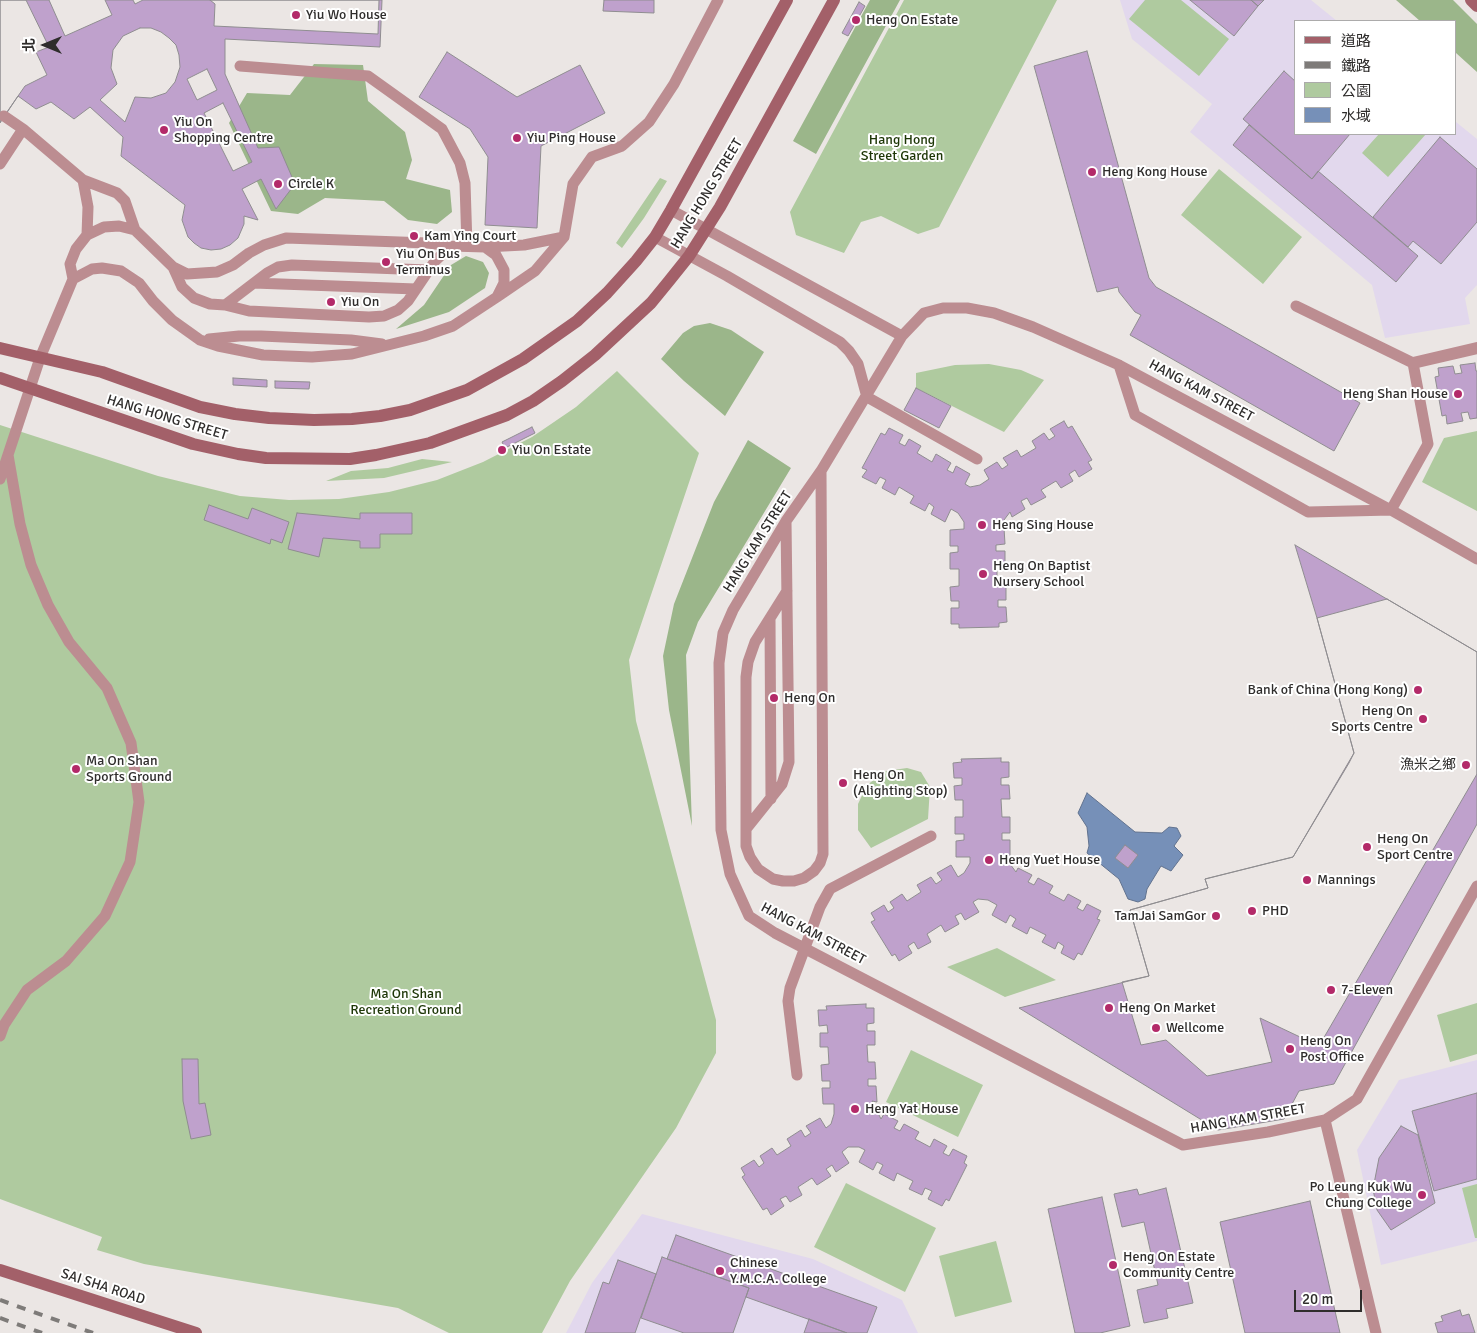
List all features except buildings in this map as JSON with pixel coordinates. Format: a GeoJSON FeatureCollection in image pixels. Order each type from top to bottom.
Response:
{"type":"FeatureCollection","features":[{"type":"Feature","properties":{"kind":"street","name":"HANG HONG STREET"},"geometry":{"type":"LineString","coordinates":[[0,348],[102,372],[200,407],[235,414],[314,420],[352,419],[410,410],[467,390],[523,359],[577,321],[636,261],[655,237],[671,210],[787,0]]}},
{"type":"Feature","properties":{"kind":"street","name":"HANG HONG STREET"},"geometry":{"type":"LineString","coordinates":[[0,378],[193,444],[238,454],[276,458],[350,459],[398,451],[430,443],[507,414],[548,391],[595,355],[651,302],[689,256],[734,184],[834,0]]}},
{"type":"Feature","properties":{"kind":"street"},"geometry":{"type":"LineString","coordinates":[[1471,0],[1477,6]]}},
{"type":"Feature","properties":{"kind":"street"},"geometry":{"type":"LineString","coordinates":[[1414,363],[1477,348]]}},
{"type":"Feature","properties":{"kind":"street","name":"SAI SHA ROAD"},"geometry":{"type":"LineString","coordinates":[[0,1270],[196,1333]]}},
{"type":"Feature","properties":{"kind":"lane"},"geometry":{"type":"LineString","coordinates":[[73,279],[92,268],[121,271],[139,283],[153,302],[172,320],[200,340],[218,346],[262,355],[312,357],[352,354],[424,336],[453,326],[534,271],[564,237],[573,184],[592,157],[622,146],[649,122],[674,84],[718,0]]}},
{"type":"Feature","properties":{"kind":"lane"},"geometry":{"type":"LineString","coordinates":[[240,66],[368,76],[442,129],[460,163],[466,183],[467,246]]}},
{"type":"Feature","properties":{"kind":"lane"},"geometry":{"type":"LineString","coordinates":[[4,116],[23,129],[83,180],[117,192],[125,201],[135,230],[173,268],[182,286],[194,298],[210,304],[225,305],[249,311],[369,317],[384,316],[398,310],[408,302],[428,270],[442,253],[451,246]]}},
{"type":"Feature","properties":{"kind":"lane"},"geometry":{"type":"LineString","coordinates":[[0,164],[23,129]]}},
{"type":"Feature","properties":{"kind":"lane"},"geometry":{"type":"LineString","coordinates":[[83,180],[88,207],[87,235]]}},
{"type":"Feature","properties":{"kind":"lane"},"geometry":{"type":"LineString","coordinates":[[671,210],[902,336]]}},
{"type":"Feature","properties":{"kind":"lane"},"geometry":{"type":"LineString","coordinates":[[0,479],[29,388],[73,279],[70,264],[76,250],[87,235],[104,226],[119,226],[135,230]]}},
{"type":"Feature","properties":{"kind":"lane"},"geometry":{"type":"LineString","coordinates":[[173,268],[187,274],[217,272],[233,265],[264,245],[286,238],[485,247],[524,245],[564,237]]}},
{"type":"Feature","properties":{"kind":"lane"},"geometry":{"type":"LineString","coordinates":[[655,237],[727,276],[840,342],[858,364],[866,397],[977,459]]}},
{"type":"Feature","properties":{"kind":"lane"},"geometry":{"type":"LineString","coordinates":[[485,247],[496,255],[504,270],[504,283],[497,297]]}},
{"type":"Feature","properties":{"kind":"lane"},"geometry":{"type":"LineString","coordinates":[[225,305],[272,270],[292,265],[428,270]]}},
{"type":"Feature","properties":{"kind":"lane"},"geometry":{"type":"LineString","coordinates":[[254,283],[416,289]]}},
{"type":"Feature","properties":{"kind":"lane"},"geometry":{"type":"LineString","coordinates":[[1120,365],[1135,415],[1308,512],[1391,510],[1428,444],[1414,363],[1296,306]]}},
{"type":"Feature","properties":{"kind":"lane","name":"HANG KAM STREET"},"geometry":{"type":"LineString","coordinates":[[1477,559],[1391,510],[1120,365],[1032,327],[994,313],[967,308],[943,308],[924,313],[902,336],[821,471],[786,521],[733,610],[723,633],[719,663],[721,830],[724,853],[730,874],[749,916],[775,933],[1183,1145],[1268,1132],[1325,1120],[1358,1099],[1477,886]]}},
{"type":"Feature","properties":{"kind":"lane"},"geometry":{"type":"LineString","coordinates":[[200,340],[261,336],[351,340],[389,344]]}},
{"type":"Feature","properties":{"kind":"lane"},"geometry":{"type":"LineString","coordinates":[[0,1036],[4,1025],[27,990],[66,961],[105,916],[130,862],[140,802],[131,743],[107,688],[69,642],[48,605],[31,565],[20,524],[8,453]]}},
{"type":"Feature","properties":{"kind":"lane"},"geometry":{"type":"LineString","coordinates":[[787,591],[755,642],[748,662],[746,846],[750,858],[758,869],[773,879],[794,881],[804,878],[814,871],[820,863],[824,842],[821,471]]}},
{"type":"Feature","properties":{"kind":"lane"},"geometry":{"type":"LineString","coordinates":[[746,829],[771,799],[785,778],[789,762],[786,521]]}},
{"type":"Feature","properties":{"kind":"lane"},"geometry":{"type":"LineString","coordinates":[[770,618],[771,799]]}},
{"type":"Feature","properties":{"kind":"lane"},"geometry":{"type":"LineString","coordinates":[[797,1075],[788,1001],[790,988],[820,907],[830,889],[931,836]]}},
{"type":"Feature","properties":{"kind":"lane","name":"HANG KAM STREET"},"geometry":{"type":"LineString","coordinates":[[1325,1120],[1376,1333]]}},
{"type":"Feature","properties":{"kind":"shaded area"},"geometry":{"type":"Polygon","coordinates":[[[1120,0],[1311,0],[1336,20],[1294,20],[1294,135],[1457,135],[1457,123],[1477,139],[1477,285],[1465,298],[1470,324],[1385,338],[1372,285],[1190,132],[1212,104],[1132,39],[1120,0]]]}},
{"type":"Feature","properties":{"kind":"shaded area","name":"Po Leung Kuk Wu Chung College"},"geometry":{"type":"Polygon","coordinates":[[[1477,1060],[1477,1241],[1381,1265],[1357,1150],[1399,1080],[1477,1060]]]}},
{"type":"Feature","properties":{"kind":"shaded area","name":"Chinese Y.M.C.A. College"},"geometry":{"type":"Polygon","coordinates":[[[642,1214],[813,1259],[902,1300],[918,1333],[566,1333],[592,1283],[642,1214]]]}},
{"type":"Feature","properties":{"kind":"green space"},"geometry":{"type":"Polygon","coordinates":[[[870,0],[900,0],[816,154],[793,141],[870,0]]]}},
{"type":"Feature","properties":{"kind":"green space","name":"Hang Hong Street Garden"},"geometry":{"type":"Polygon","coordinates":[[[904,0],[1057,0],[939,227],[918,234],[881,216],[861,222],[844,253],[796,235],[790,212],[904,0]]]}},
{"type":"Feature","properties":{"kind":"green space"},"geometry":{"type":"Polygon","coordinates":[[[1145,0],[1181,0],[1229,39],[1199,76],[1129,19],[1145,0]]]}},
{"type":"Feature","properties":{"kind":"green space"},"geometry":{"type":"Polygon","coordinates":[[[1396,0],[1453,0],[1477,24],[1477,72],[1457,54],[1457,20],[1419,20],[1396,0]]]}},
{"type":"Feature","properties":{"kind":"green space"},"geometry":{"type":"Polygon","coordinates":[[[314,64],[363,65],[368,101],[405,132],[412,160],[406,179],[450,190],[452,212],[437,224],[408,220],[384,201],[325,198],[298,214],[271,211],[229,123],[247,93],[290,95],[314,64]]]}},
{"type":"Feature","properties":{"kind":"green space"},"geometry":{"type":"Polygon","coordinates":[[[1378,135],[1425,135],[1388,177],[1362,153],[1378,135]]]}},
{"type":"Feature","properties":{"kind":"green space"},"geometry":{"type":"Polygon","coordinates":[[[1219,169],[1302,237],[1263,284],[1181,215],[1219,169]]]}},
{"type":"Feature","properties":{"kind":"green space"},"geometry":{"type":"Polygon","coordinates":[[[660,178],[667,181],[644,218],[622,248],[616,243],[660,178]]]}},
{"type":"Feature","properties":{"kind":"green space"},"geometry":{"type":"Polygon","coordinates":[[[466,256],[483,262],[489,273],[485,288],[449,312],[396,329],[424,305],[451,265],[466,256]]]}},
{"type":"Feature","properties":{"kind":"green space"},"geometry":{"type":"Polygon","coordinates":[[[710,323],[731,330],[764,352],[725,416],[661,359],[683,333],[694,326],[710,323]]]}},
{"type":"Feature","properties":{"kind":"green space"},"geometry":{"type":"Polygon","coordinates":[[[989,364],[1021,370],[1044,380],[1004,432],[916,388],[916,373],[955,365],[989,364]]]}},
{"type":"Feature","properties":{"kind":"green space","name":"Ma On Shan Recreation Ground"},"geometry":{"type":"Polygon","coordinates":[[[617,371],[699,453],[629,660],[636,721],[716,1020],[716,1053],[676,1128],[570,1281],[542,1333],[449,1333],[398,1308],[144,1264],[97,1250],[102,1237],[0,1199],[0,425],[158,476],[240,496],[289,500],[339,499],[389,492],[437,480],[483,462],[532,437],[576,407],[617,371]]]}},
{"type":"Feature","properties":{"kind":"green space"},"geometry":{"type":"Polygon","coordinates":[[[1477,431],[1477,511],[1422,482],[1444,438],[1477,431]]]}},
{"type":"Feature","properties":{"kind":"green space"},"geometry":{"type":"Polygon","coordinates":[[[748,440],[791,468],[698,622],[686,655],[692,826],[669,710],[663,656],[674,604],[714,502],[748,440]]]}},
{"type":"Feature","properties":{"kind":"green space"},"geometry":{"type":"Polygon","coordinates":[[[422,459],[452,462],[384,478],[326,481],[351,471],[388,468],[422,459]]]}},
{"type":"Feature","properties":{"kind":"green space"},"geometry":{"type":"Polygon","coordinates":[[[907,768],[921,772],[930,787],[928,819],[871,848],[858,830],[858,804],[867,785],[886,771],[907,768]]]}},
{"type":"Feature","properties":{"kind":"green space"},"geometry":{"type":"Polygon","coordinates":[[[997,948],[1056,980],[1005,997],[947,967],[997,948]]]}},
{"type":"Feature","properties":{"kind":"green space"},"geometry":{"type":"Polygon","coordinates":[[[1477,1003],[1477,1054],[1450,1062],[1437,1015],[1477,1003]]]}},
{"type":"Feature","properties":{"kind":"green space"},"geometry":{"type":"Polygon","coordinates":[[[911,1050],[983,1085],[958,1137],[886,1102],[911,1050]]]}},
{"type":"Feature","properties":{"kind":"green space"},"geometry":{"type":"Polygon","coordinates":[[[846,1183],[936,1228],[905,1292],[814,1247],[846,1183]]]}},
{"type":"Feature","properties":{"kind":"green space"},"geometry":{"type":"Polygon","coordinates":[[[1477,1184],[1477,1238],[1475,1238],[1462,1188],[1477,1184]]]}},
{"type":"Feature","properties":{"kind":"green space"},"geometry":{"type":"Polygon","coordinates":[[[996,1241],[1012,1302],[955,1317],[939,1256],[996,1241]]]}},
{"type":"Feature","properties":{"kind":"water"},"geometry":{"type":"Polygon","coordinates":[[[1087,793],[1135,832],[1162,833],[1169,827],[1177,828],[1181,836],[1174,846],[1183,855],[1171,871],[1161,866],[1147,889],[1145,899],[1138,902],[1128,899],[1119,879],[1087,853],[1089,846],[1087,827],[1078,813],[1087,793]]]}},
{"type":"Feature","properties":{"kind":"railway"},"geometry":{"type":"LineString","coordinates":[[0,1300],[93,1333]]}},
{"type":"Feature","properties":{"kind":"railway"},"geometry":{"type":"LineString","coordinates":[[0,1318],[42,1333]]}},
{"type":"Feature","properties":{"kind":"place","name":"Yiu Wo House"},"geometry":{"type":"Point","coordinates":[296,15]}},
{"type":"Feature","properties":{"kind":"place","name":"Heng On Estate"},"geometry":{"type":"Point","coordinates":[856,20]}},
{"type":"Feature","properties":{"kind":"place","name":"Yiu On Shopping Centre"},"geometry":{"type":"Point","coordinates":[164,130]}},
{"type":"Feature","properties":{"kind":"place","name":"Yiu Ping House"},"geometry":{"type":"Point","coordinates":[517,138]}},
{"type":"Feature","properties":{"kind":"place","name":"Heng Kong House"},"geometry":{"type":"Point","coordinates":[1092,172]}},
{"type":"Feature","properties":{"kind":"place","name":"Circle K"},"geometry":{"type":"Point","coordinates":[278,184]}},
{"type":"Feature","properties":{"kind":"place","name":"Kam Ying Court"},"geometry":{"type":"Point","coordinates":[414,236]}},
{"type":"Feature","properties":{"kind":"place","name":"Yiu On Bus Terminus"},"geometry":{"type":"Point","coordinates":[386,262]}},
{"type":"Feature","properties":{"kind":"place","name":"Yiu On"},"geometry":{"type":"Point","coordinates":[331,302]}},
{"type":"Feature","properties":{"kind":"place","name":"Heng Shan House"},"geometry":{"type":"Point","coordinates":[1458,394]}},
{"type":"Feature","properties":{"kind":"place","name":"Yiu On Estate"},"geometry":{"type":"Point","coordinates":[502,450]}},
{"type":"Feature","properties":{"kind":"place","name":"Heng Sing House"},"geometry":{"type":"Point","coordinates":[982,525]}},
{"type":"Feature","properties":{"kind":"place","name":"Heng On Baptist Nursery School"},"geometry":{"type":"Point","coordinates":[983,574]}},
{"type":"Feature","properties":{"kind":"place","name":"Bank of China (Hong Kong)"},"geometry":{"type":"Point","coordinates":[1418,690]}},
{"type":"Feature","properties":{"kind":"place","name":"Heng On"},"geometry":{"type":"Point","coordinates":[774,698]}},
{"type":"Feature","properties":{"kind":"place","name":"Heng On Sports Centre"},"geometry":{"type":"Point","coordinates":[1423,719]}},
{"type":"Feature","properties":{"kind":"place","name":"漁米之鄉"},"geometry":{"type":"Point","coordinates":[1466,765]}},
{"type":"Feature","properties":{"kind":"place","name":"Ma On Shan Sports Ground"},"geometry":{"type":"Point","coordinates":[76,769]}},
{"type":"Feature","properties":{"kind":"place","name":"Heng On (Alighting Stop)"},"geometry":{"type":"Point","coordinates":[843,783]}},
{"type":"Feature","properties":{"kind":"place","name":"Heng On Sport Centre"},"geometry":{"type":"Point","coordinates":[1367,847]}},
{"type":"Feature","properties":{"kind":"place","name":"Heng Yuet House"},"geometry":{"type":"Point","coordinates":[989,860]}},
{"type":"Feature","properties":{"kind":"place","name":"Mannings"},"geometry":{"type":"Point","coordinates":[1307,880]}},
{"type":"Feature","properties":{"kind":"place","name":"PHD"},"geometry":{"type":"Point","coordinates":[1252,911]}},
{"type":"Feature","properties":{"kind":"place","name":"TamJai SamGor"},"geometry":{"type":"Point","coordinates":[1216,916]}},
{"type":"Feature","properties":{"kind":"place","name":"7-Eleven"},"geometry":{"type":"Point","coordinates":[1331,990]}},
{"type":"Feature","properties":{"kind":"place","name":"Heng On Market"},"geometry":{"type":"Point","coordinates":[1109,1008]}},
{"type":"Feature","properties":{"kind":"place","name":"Wellcome"},"geometry":{"type":"Point","coordinates":[1156,1028]}},
{"type":"Feature","properties":{"kind":"place","name":"Heng On Post Office"},"geometry":{"type":"Point","coordinates":[1290,1049]}},
{"type":"Feature","properties":{"kind":"place","name":"Heng Yat House"},"geometry":{"type":"Point","coordinates":[855,1109]}},
{"type":"Feature","properties":{"kind":"place","name":"Po Leung Kuk Wu Chung College"},"geometry":{"type":"Point","coordinates":[1422,1195]}},
{"type":"Feature","properties":{"kind":"place","name":"Heng On Estate Community Centre"},"geometry":{"type":"Point","coordinates":[1113,1265]}},
{"type":"Feature","properties":{"kind":"place","name":"Chinese Y.M.C.A. College"},"geometry":{"type":"Point","coordinates":[720,1271]}}]}
